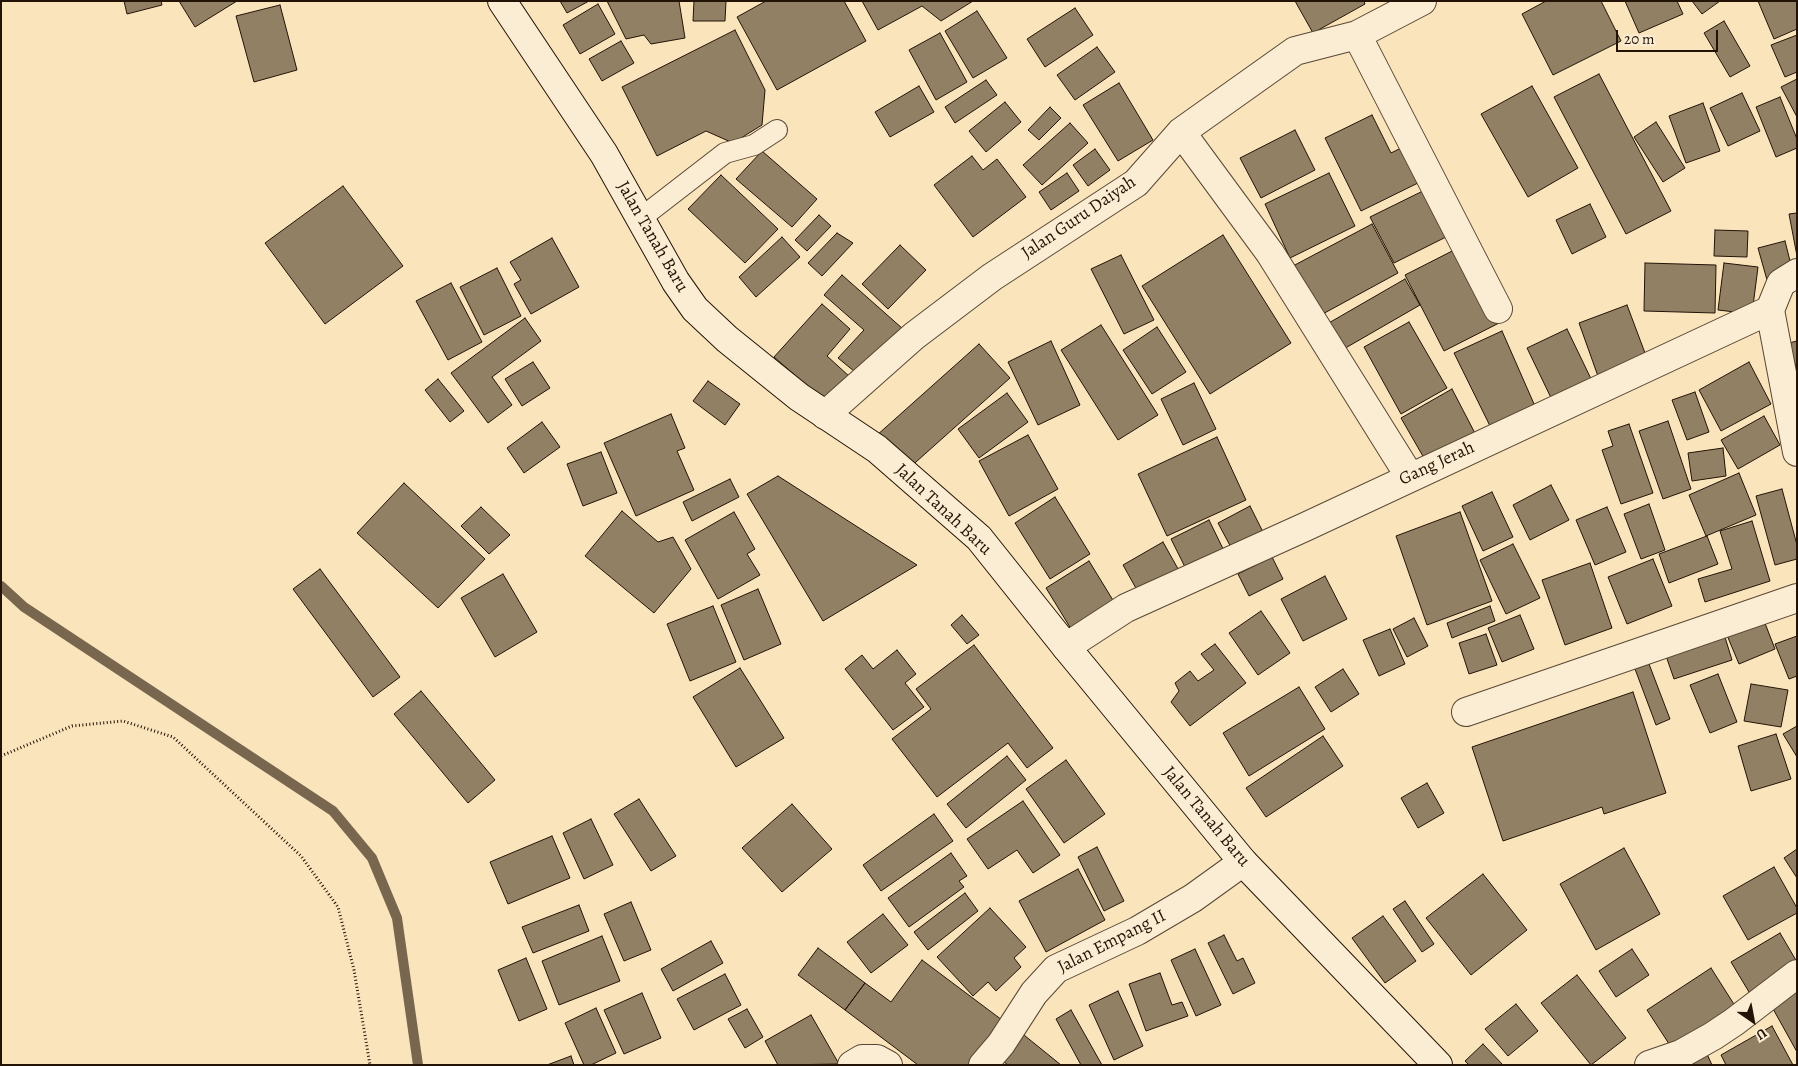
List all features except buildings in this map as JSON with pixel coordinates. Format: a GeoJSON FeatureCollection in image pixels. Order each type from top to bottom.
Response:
{"type":"FeatureCollection","features":[{"type":"Feature","properties":{"kind":"street","name":"Jalan Tanah Baru"},"geometry":{"type":"LineString","coordinates":[[502,1],[604,154],[676,282],[695,309],[726,339],[799,397],[877,450],[980,538],[1237,867],[1438,1065]]}},
{"type":"Feature","properties":{"kind":"street","name":"Jalan Guru Daiyah"},"geometry":{"type":"LineString","coordinates":[[825,415],[914,336],[992,276],[1136,183],[1181,132],[1295,51],[1357,35],[1422,1]]}},
{"type":"Feature","properties":{"kind":"street"},"geometry":{"type":"LineString","coordinates":[[1357,35],[1498,309]]}},
{"type":"Feature","properties":{"kind":"street"},"geometry":{"type":"LineString","coordinates":[[1181,132],[1270,253],[1410,477]]}},
{"type":"Feature","properties":{"kind":"street"},"geometry":{"type":"LineString","coordinates":[[1797,273],[1781,283],[1770,310],[1797,452]]}},
{"type":"Feature","properties":{"kind":"street","name":"Gang Jerah"},"geometry":{"type":"LineString","coordinates":[[1066,647],[1126,608],[1305,527],[1770,310]]}},
{"type":"Feature","properties":{"kind":"street"},"geometry":{"type":"LineString","coordinates":[[1466,712],[1797,598]]}},
{"type":"Feature","properties":{"kind":"street","name":"Jalan Empang II"},"geometry":{"type":"LineString","coordinates":[[983,1065],[1001,1044],[1034,993],[1056,969],[1137,931],[1193,898],[1237,867]]}},
{"type":"Feature","properties":{"kind":"street"},"geometry":{"type":"LineString","coordinates":[[1649,1065],[1681,1054],[1713,1036],[1797,974]]}},
{"type":"Feature","properties":{"kind":"street"},"geometry":{"type":"LineString","coordinates":[[852,1065],[862,1059],[877,1059],[888,1065]]}},
{"type":"Feature","properties":{"kind":"lane"},"geometry":{"type":"LineString","coordinates":[[641,218],[725,153],[754,145],[777,130]]}},
{"type":"Feature","properties":{"kind":"path"},"geometry":{"type":"LineString","coordinates":[[1,756],[72,726],[123,721],[173,737],[301,856],[338,907],[354,970],[370,1065]]}},
{"type":"Feature","properties":{"kind":"waterway"},"geometry":{"type":"LineString","coordinates":[[1,586],[24,607],[333,811],[372,858],[397,918],[418,1065]]}}]}
